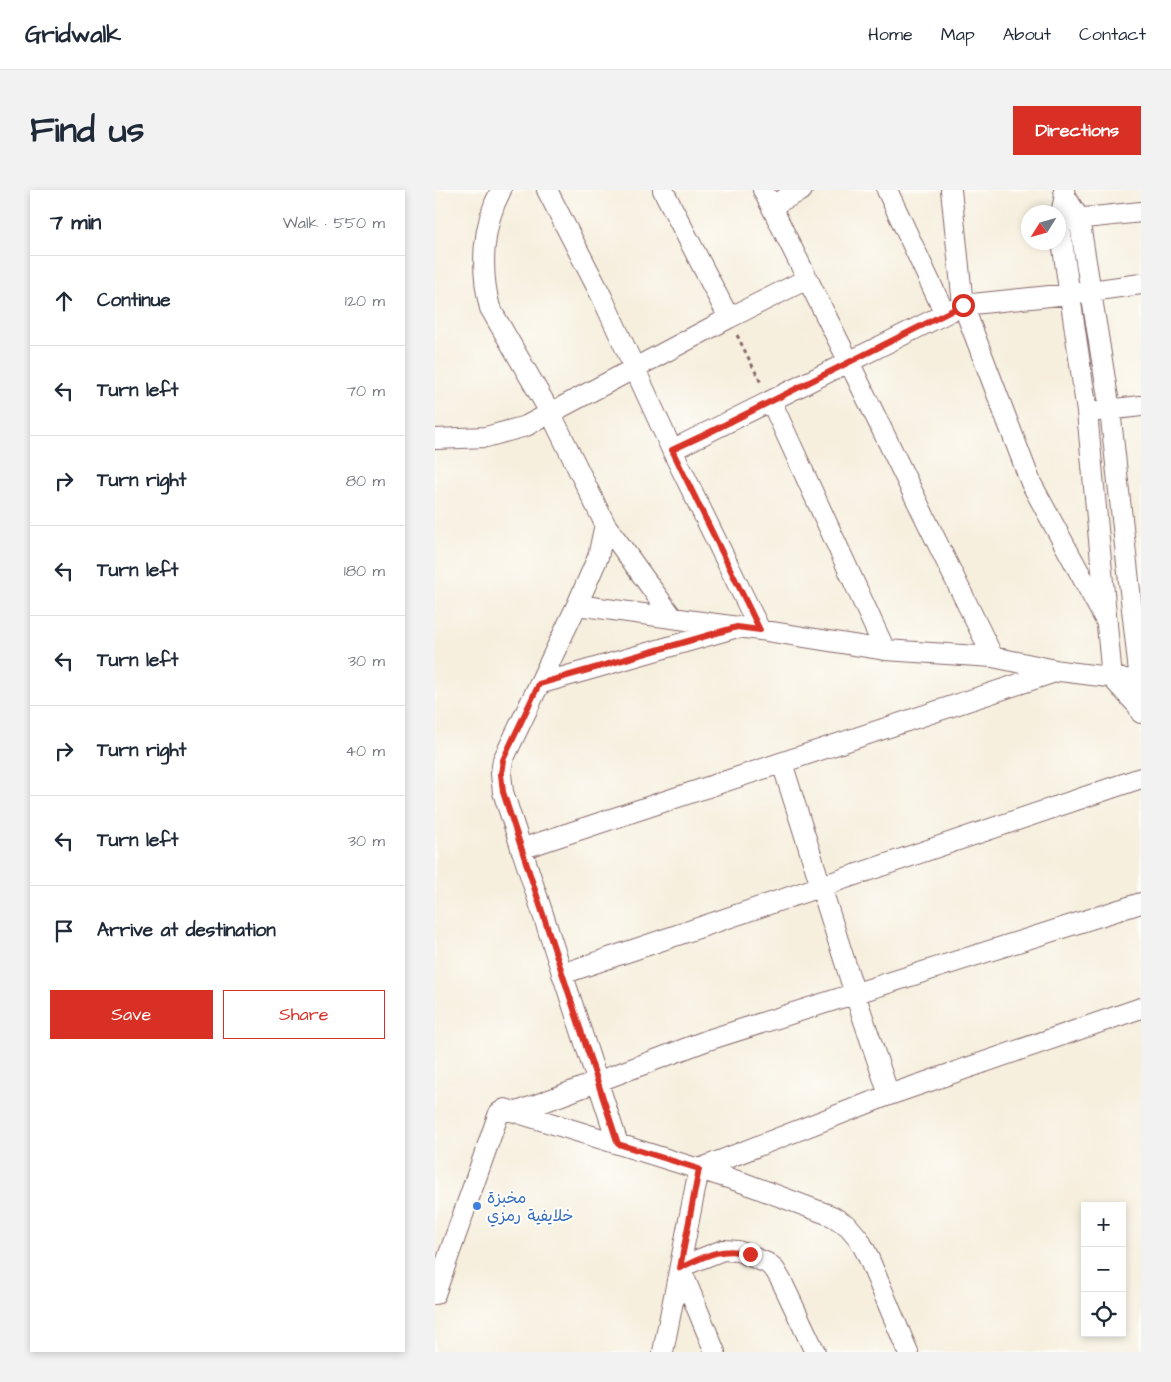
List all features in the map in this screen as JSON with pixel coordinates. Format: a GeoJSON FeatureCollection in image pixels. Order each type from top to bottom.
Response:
{"type":"FeatureCollection","features":[{"type":"Feature","properties":{"kind":"street"},"geometry":{"type":"LineString","coordinates":[[501,190],[491,216],[485,243],[483,271],[485,290],[490,308],[551,414],[605,524],[673,618]]}},
{"type":"Feature","properties":{"kind":"street"},"geometry":{"type":"LineString","coordinates":[[547,190],[602,297],[672,450],[760,630]]}},
{"type":"Feature","properties":{"kind":"street"},"geometry":{"type":"LineString","coordinates":[[663,190],[729,318]]}},
{"type":"Feature","properties":{"kind":"street"},"geometry":{"type":"LineString","coordinates":[[802,190],[767,198],[993,657]]}},
{"type":"Feature","properties":{"kind":"street"},"geometry":{"type":"LineString","coordinates":[[887,190],[945,314]]}},
{"type":"Feature","properties":{"kind":"street"},"geometry":{"type":"LineString","coordinates":[[951,190],[963,305],[1031,483],[1107,623]]}},
{"type":"Feature","properties":{"kind":"street"},"geometry":{"type":"LineString","coordinates":[[1065,193],[1079,218],[1110,410],[1141,681],[1139,710]]}},
{"type":"Feature","properties":{"kind":"street"},"geometry":{"type":"LineString","coordinates":[[1066,220],[1141,212]]}},
{"type":"Feature","properties":{"kind":"street"},"geometry":{"type":"LineString","coordinates":[[1063,250],[1087,412],[1113,678],[1139,710]]}},
{"type":"Feature","properties":{"kind":"street"},"geometry":{"type":"LineString","coordinates":[[435,439],[486,437],[526,426],[729,318],[807,280]]}},
{"type":"Feature","properties":{"kind":"street"},"geometry":{"type":"LineString","coordinates":[[672,450],[963,305],[1141,284]]}},
{"type":"Feature","properties":{"kind":"street"},"geometry":{"type":"LineString","coordinates":[[771,401],[885,650]]}},
{"type":"Feature","properties":{"kind":"street"},"geometry":{"type":"LineString","coordinates":[[1087,412],[1141,406]]}},
{"type":"Feature","properties":{"kind":"street"},"geometry":{"type":"LineString","coordinates":[[605,524],[597,557],[577,605],[503,760],[501,774],[503,792],[521,849],[618,1144]]}},
{"type":"Feature","properties":{"kind":"street"},"geometry":{"type":"LineString","coordinates":[[577,605],[760,630],[885,650],[993,657],[1060,671],[1141,681]]}},
{"type":"Feature","properties":{"kind":"street"},"geometry":{"type":"LineString","coordinates":[[539,684],[737,627]]}},
{"type":"Feature","properties":{"kind":"street"},"geometry":{"type":"LineString","coordinates":[[521,849],[1060,671]]}},
{"type":"Feature","properties":{"kind":"street"},"geometry":{"type":"LineString","coordinates":[[782,763],[889,1095]]}},
{"type":"Feature","properties":{"kind":"street"},"geometry":{"type":"LineString","coordinates":[[562,974],[1141,778]]}},
{"type":"Feature","properties":{"kind":"street"},"geometry":{"type":"LineString","coordinates":[[517,1112],[708,1040],[1141,903]]}},
{"type":"Feature","properties":{"kind":"street"},"geometry":{"type":"LineString","coordinates":[[699,1169],[889,1095],[1141,1008]]}},
{"type":"Feature","properties":{"kind":"street"},"geometry":{"type":"LineString","coordinates":[[435,1294],[499,1113],[505,1109],[745,1182],[832,1216],[848,1226],[859,1239],[908,1352]]}},
{"type":"Feature","properties":{"kind":"street"},"geometry":{"type":"LineString","coordinates":[[663,1352],[699,1169]]}},
{"type":"Feature","properties":{"kind":"street"},"geometry":{"type":"LineString","coordinates":[[680,1268],[707,1255],[723,1250],[750,1254],[767,1263],[775,1270],[782,1282],[815,1352]]}},
{"type":"Feature","properties":{"kind":"street"},"geometry":{"type":"LineString","coordinates":[[680,1268],[715,1352]]}},
{"type":"Feature","properties":{"kind":"path"},"geometry":{"type":"LineString","coordinates":[[729,318],[771,401]]}},
{"type":"Feature","properties":{"kind":"place","name":"مخبزة خلايفية رمزي"},"geometry":{"type":"Point","coordinates":[477,1206]}},
{"type":"Feature","properties":{"kind":"route"},"geometry":{"type":"LineString","coordinates":[[750,1254],[723,1250],[707,1255],[680,1268],[699,1169],[618,1144],[503,792],[501,774],[503,760],[539,684],[737,627],[760,630],[672,450],[963,305]]}}]}
